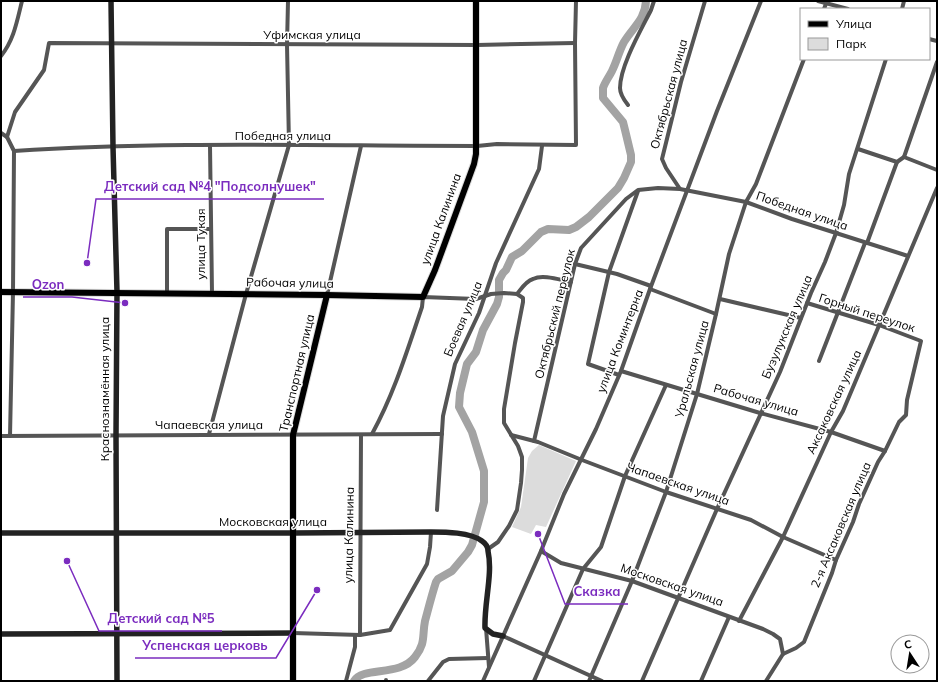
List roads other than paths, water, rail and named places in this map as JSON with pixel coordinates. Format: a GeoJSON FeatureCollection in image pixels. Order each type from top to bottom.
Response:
{"type":"FeatureCollection","features":[{"type":"Feature","properties":{"kind":"main road","name":"улица Калинина"},"geometry":{"type":"LineString","coordinates":[[423,298],[435,270],[474,164],[476,146],[476,1]]}},
{"type":"Feature","properties":{"kind":"main road","name":"Рабочая улица"},"geometry":{"type":"LineString","coordinates":[[1,292],[117,292],[423,298]]}},
{"type":"Feature","properties":{"kind":"main road","name":"Транспортная улица"},"geometry":{"type":"LineString","coordinates":[[293,681],[292,435],[327,295]]}},
{"type":"Feature","properties":{"kind":"street"},"geometry":{"type":"LineString","coordinates":[[1,56],[13,36],[22,1]]}},
{"type":"Feature","properties":{"kind":"street","name":"Краснознамённая улица"},"geometry":{"type":"LineString","coordinates":[[111,1],[117,292],[117,681]]}},
{"type":"Feature","properties":{"kind":"street"},"geometry":{"type":"LineString","coordinates":[[209,434],[246,294],[289,145],[287,45],[288,1]]}},
{"type":"Feature","properties":{"kind":"street"},"geometry":{"type":"LineString","coordinates":[[575,43],[576,1]]}},
{"type":"Feature","properties":{"kind":"street"},"geometry":{"type":"LineString","coordinates":[[628,105],[623,98],[620,88],[623,69],[654,1]]}},
{"type":"Feature","properties":{"kind":"street","name":"Октябрьская улица"},"geometry":{"type":"LineString","coordinates":[[680,189],[666,168],[662,159],[681,82],[705,1]]}},
{"type":"Feature","properties":{"kind":"street","name":"улица Коминтерна"},"geometry":{"type":"LineString","coordinates":[[483,681],[541,551],[564,494],[582,460],[620,373],[650,288],[717,111],[761,1]]}},
{"type":"Feature","properties":{"kind":"street"},"geometry":{"type":"LineString","coordinates":[[818,1],[827,2],[845,8]]}},
{"type":"Feature","properties":{"kind":"street","name":"Уфимская улица"},"geometry":{"type":"LineString","coordinates":[[7,137],[15,112],[44,70],[49,43],[287,45],[477,45],[575,43]]}},
{"type":"Feature","properties":{"kind":"street","name":"Победная улица"},"geometry":{"type":"LineString","coordinates":[[14,151],[66,148],[289,145],[576,145],[575,43]]}},
{"type":"Feature","properties":{"kind":"street","name":"Уральская улица"},"geometry":{"type":"LineString","coordinates":[[589,681],[632,581],[666,492],[697,394],[729,254],[746,202],[756,184],[804,60]]}},
{"type":"Feature","properties":{"kind":"street","name":"Бузулукская улица"},"geometry":{"type":"LineString","coordinates":[[642,681],[717,509],[780,372],[825,262],[836,233],[844,205],[849,174],[886,60]]}},
{"type":"Feature","properties":{"kind":"street"},"geometry":{"type":"LineString","coordinates":[[819,361],[897,162],[904,157],[937,62]]}},
{"type":"Feature","properties":{"kind":"street"},"geometry":{"type":"LineString","coordinates":[[1,133],[7,137],[14,151],[14,292],[10,436]]}},
{"type":"Feature","properties":{"kind":"street","name":"улица Тукая"},"geometry":{"type":"LineString","coordinates":[[210,146],[212,294]]}},
{"type":"Feature","properties":{"kind":"street","name":"Транспортная улица"},"geometry":{"type":"LineString","coordinates":[[327,295],[361,146]]}},
{"type":"Feature","properties":{"kind":"street","name":"Боевая улица"},"geometry":{"type":"LineString","coordinates":[[437,510],[442,434],[446,401],[455,364],[486,296],[496,263],[539,169],[542,146]]}},
{"type":"Feature","properties":{"kind":"street"},"geometry":{"type":"LineString","coordinates":[[858,149],[897,162]]}},
{"type":"Feature","properties":{"kind":"street"},"geometry":{"type":"LineString","coordinates":[[904,157],[937,170]]}},
{"type":"Feature","properties":{"kind":"street"},"geometry":{"type":"LineString","coordinates":[[609,272],[638,190],[658,188],[680,189],[687,191]]}},
{"type":"Feature","properties":{"kind":"street","name":"Аксаковская улица"},"geometry":{"type":"LineString","coordinates":[[740,621],[783,537],[831,432],[843,411],[937,188]]}},
{"type":"Feature","properties":{"kind":"street","name":"Октябрьский переулок"},"geometry":{"type":"LineString","coordinates":[[534,441],[575,264],[581,248],[626,199],[638,190]]}},
{"type":"Feature","properties":{"kind":"street","name":"Победная улица"},"geometry":{"type":"LineString","coordinates":[[687,191],[746,202],[908,256]]}},
{"type":"Feature","properties":{"kind":"street"},"geometry":{"type":"LineString","coordinates":[[167,293],[167,229],[211,229]]}},
{"type":"Feature","properties":{"kind":"street"},"geometry":{"type":"LineString","coordinates":[[575,264],[609,272],[716,314]]}},
{"type":"Feature","properties":{"kind":"street","name":"Рабочая улица"},"geometry":{"type":"LineString","coordinates":[[609,272],[588,364],[697,394],[760,414],[831,432],[885,451]]}},
{"type":"Feature","properties":{"kind":"street"},"geometry":{"type":"LineString","coordinates":[[489,667],[485,614],[489,568],[488,549],[498,542],[509,526],[517,510],[522,470],[522,457],[518,446],[504,423],[504,409],[523,302],[523,298],[517,294],[526,283],[532,279],[547,278],[571,282]]}},
{"type":"Feature","properties":{"kind":"street","name":"Рабочая улица"},"geometry":{"type":"LineString","coordinates":[[423,298],[476,299],[504,293],[517,294]]}},
{"type":"Feature","properties":{"kind":"street","name":"улица Калинина"},"geometry":{"type":"LineString","coordinates":[[372,434],[385,410],[395,386],[422,307],[423,298]]}},
{"type":"Feature","properties":{"kind":"street"},"geometry":{"type":"LineString","coordinates":[[720,298],[801,318]]}},
{"type":"Feature","properties":{"kind":"street","name":"Горный переулок"},"geometry":{"type":"LineString","coordinates":[[807,304],[879,325],[921,341]]}},
{"type":"Feature","properties":{"kind":"street","name":"2-я Аксаковская улица"},"geometry":{"type":"LineString","coordinates":[[782,654],[796,648],[804,642],[859,504],[878,462],[899,422],[906,416],[907,400],[921,341]]}},
{"type":"Feature","properties":{"kind":"street"},"geometry":{"type":"LineString","coordinates":[[534,681],[583,569],[600,547],[625,476],[666,385]]}},
{"type":"Feature","properties":{"kind":"street","name":"Чапаевская улица"},"geometry":{"type":"LineString","coordinates":[[1,436],[442,434]]}},
{"type":"Feature","properties":{"kind":"street","name":"Чапаевская улица"},"geometry":{"type":"LineString","coordinates":[[511,434],[534,441],[666,492],[751,520],[783,537],[836,560]]}},
{"type":"Feature","properties":{"kind":"street","name":"улица Калинина"},"geometry":{"type":"LineString","coordinates":[[346,681],[358,635],[361,435]]}},
{"type":"Feature","properties":{"kind":"street"},"geometry":{"type":"LineString","coordinates":[[1,634],[293,633],[358,635],[387,632],[392,628],[427,564],[431,532]]}},
{"type":"Feature","properties":{"kind":"street","name":"Московская улица"},"geometry":{"type":"LineString","coordinates":[[1,533],[448,532],[477,538],[481,540],[488,549]]}},
{"type":"Feature","properties":{"kind":"street","name":"Московская улица"},"geometry":{"type":"LineString","coordinates":[[541,551],[561,563],[632,581],[773,634],[780,639],[782,654]]}},
{"type":"Feature","properties":{"kind":"street"},"geometry":{"type":"LineString","coordinates":[[701,681],[729,617]]}},
{"type":"Feature","properties":{"kind":"street"},"geometry":{"type":"LineString","coordinates":[[486,628],[493,634],[503,636],[602,681]]}},
{"type":"Feature","properties":{"kind":"street"},"geometry":{"type":"LineString","coordinates":[[766,681],[782,654]]}},
{"type":"Feature","properties":{"kind":"street"},"geometry":{"type":"LineString","coordinates":[[428,681],[443,662],[449,658],[488,658]]}},
{"type":"Feature","properties":{"kind":"waterway"},"geometry":{"type":"LineString","coordinates":[[354,681],[359,676],[365,674],[400,667],[415,657],[421,648],[425,621],[436,582],[438,579],[452,571],[472,545],[484,502],[484,471],[472,432],[459,407],[460,393],[467,364],[476,352],[483,330],[497,304],[499,297],[499,280],[512,257],[522,251],[541,232],[548,229],[569,230],[576,227],[589,217],[618,188],[624,178],[631,162],[631,155],[623,122],[603,98],[603,88],[614,67],[624,42],[641,18],[646,1]]}},
{"type":"Feature","properties":{"kind":"place","name":"Детский сад №4 \"Подсолнушек\""},"geometry":{"type":"Point","coordinates":[87,263]}},
{"type":"Feature","properties":{"kind":"place","name":"Ozon"},"geometry":{"type":"Point","coordinates":[125,303]}},
{"type":"Feature","properties":{"kind":"place","name":"Сказка"},"geometry":{"type":"Point","coordinates":[538,534]}},
{"type":"Feature","properties":{"kind":"place","name":"Детский сад №5"},"geometry":{"type":"Point","coordinates":[67,561]}},
{"type":"Feature","properties":{"kind":"place","name":"Успенская церковь"},"geometry":{"type":"Point","coordinates":[317,590]}}]}
